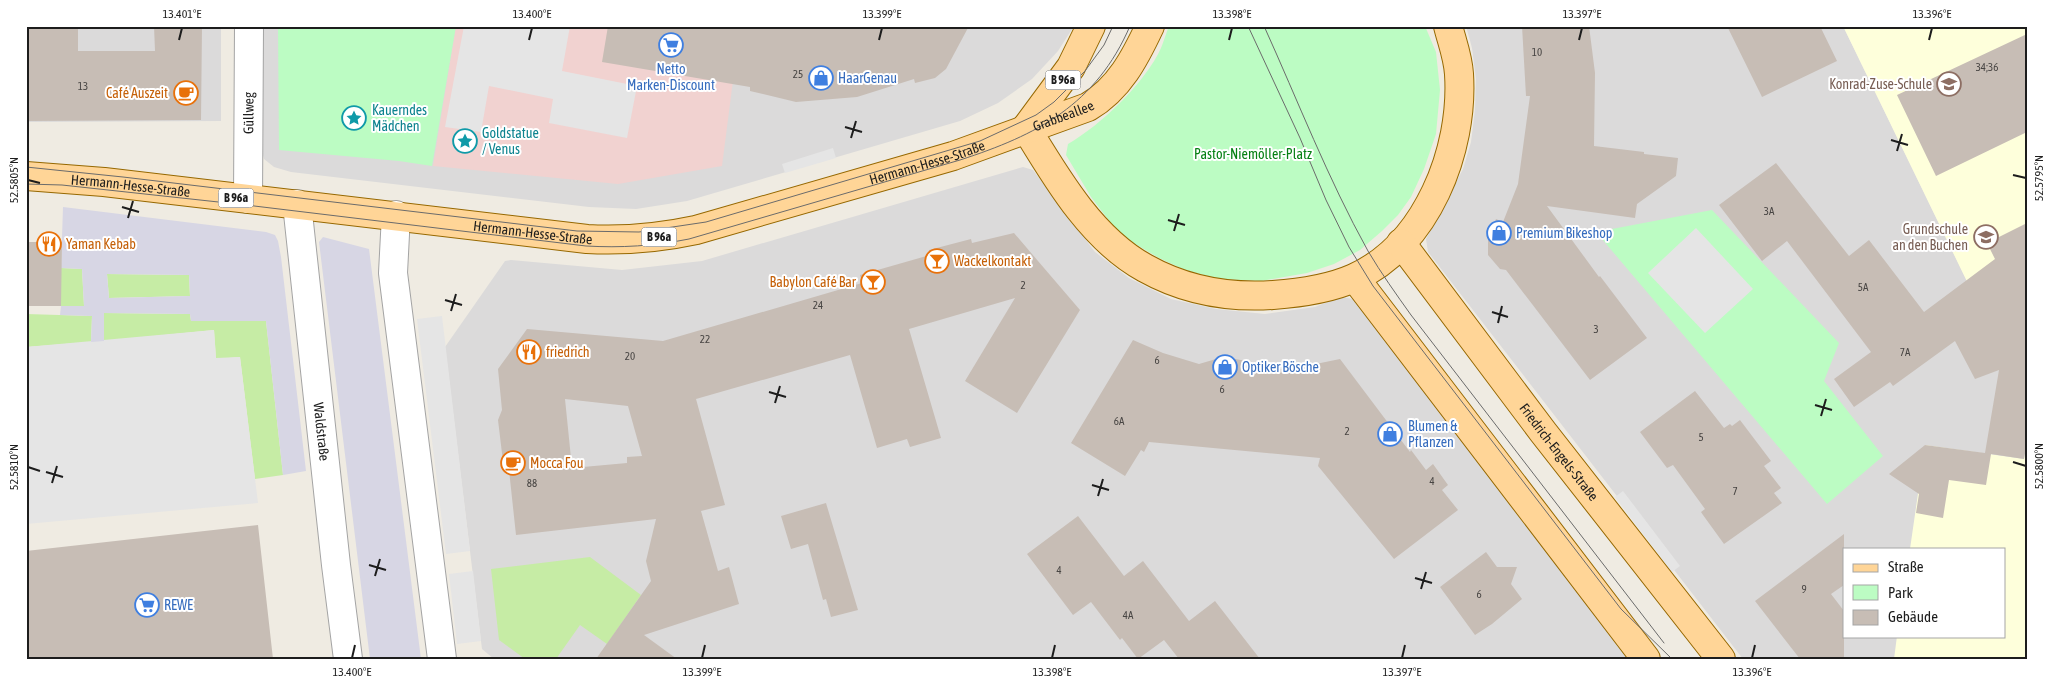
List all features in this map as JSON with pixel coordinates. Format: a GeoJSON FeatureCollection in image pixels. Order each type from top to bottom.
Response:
{"type":"FeatureCollection","features":[{"type":"Feature","properties":{"kind":"main road","name":"Grabbeallee"},"geometry":{"type":"LineString","coordinates":[[1026,128],[1067,73],[1091,26]]}},
{"type":"Feature","properties":{"kind":"main road","name":"Grabbeallee"},"geometry":{"type":"LineString","coordinates":[[1026,128],[1088,107],[1104,97],[1127,69],[1150,26]]}},
{"type":"Feature","properties":{"kind":"main road"},"geometry":{"type":"LineString","coordinates":[[1026,128],[1054,172],[1088,219],[1112,244],[1146,268],[1180,284],[1200,290],[1239,296],[1327,288],[1354,278],[1377,264],[1401,243],[1418,222],[1444,177],[1457,132],[1459,110],[1457,56],[1448,26]]}},
{"type":"Feature","properties":{"kind":"main road","name":"Hermann-Hesse-Straße"},"geometry":{"type":"LineString","coordinates":[[26,176],[104,182],[587,239],[624,241],[696,230],[953,156],[988,145],[1026,128]]}},
{"type":"Feature","properties":{"kind":"main road","name":"Friedrich-Engels-Straße"},"geometry":{"type":"LineString","coordinates":[[1401,243],[1543,432],[1721,659]]}},
{"type":"Feature","properties":{"kind":"main road"},"geometry":{"type":"LineString","coordinates":[[1354,278],[1646,659]]}},
{"type":"Feature","properties":{"kind":"street","name":"Güllweg"},"geometry":{"type":"LineString","coordinates":[[248,199],[249,26]]}},
{"type":"Feature","properties":{"kind":"street","name":"Waldstraße"},"geometry":{"type":"LineString","coordinates":[[297,204],[348,659]]}},
{"type":"Feature","properties":{"kind":"street"},"geometry":{"type":"LineString","coordinates":[[396,215],[393,273],[442,659]]}},
{"type":"Feature","properties":{"kind":"shaded area"},"geometry":{"type":"Polygon","coordinates":[[[26,26],[221,26],[221,121],[26,122],[26,26]]]}},
{"type":"Feature","properties":{"kind":"shaded area"},"geometry":{"type":"Polygon","coordinates":[[[260,26],[1074,26],[1058,51],[1032,79],[998,103],[960,121],[687,201],[636,209],[589,207],[291,172],[274,167],[264,159],[261,148],[260,26]]]}},
{"type":"Feature","properties":{"kind":"shaded area"},"geometry":{"type":"Polygon","coordinates":[[[456,26],[740,26],[722,166],[618,184],[433,166],[456,26]]]}},
{"type":"Feature","properties":{"kind":"shaded area"},"geometry":{"type":"Polygon","coordinates":[[[464,26],[570,26],[562,71],[637,86],[627,138],[549,123],[553,99],[489,86],[481,132],[445,127],[464,26]]]}},
{"type":"Feature","properties":{"kind":"shaded area"},"geometry":{"type":"Polygon","coordinates":[[[1466,26],[1843,26],[2007,363],[2027,366],[2027,659],[1743,659],[1428,252],[1426,239],[1463,169],[1471,142],[1476,79],[1472,48],[1466,26]]]}},
{"type":"Feature","properties":{"kind":"shaded area","name":"Konrad-Zuse-Schule"},"geometry":{"type":"Polygon","coordinates":[[[1843,26],[2027,26],[2027,366],[2007,364],[1843,26]]]}},
{"type":"Feature","properties":{"kind":"shaded area"},"geometry":{"type":"Polygon","coordinates":[[[833,148],[836,158],[785,173],[782,164],[833,148]]]}},
{"type":"Feature","properties":{"kind":"shaded area"},"geometry":{"type":"Polygon","coordinates":[[[1023,167],[1033,170],[1095,252],[1129,278],[1171,299],[1216,309],[1265,314],[1315,307],[1340,297],[1354,299],[1629,659],[494,659],[482,649],[445,347],[505,261],[622,270],[702,261],[1023,167]]]}},
{"type":"Feature","properties":{"kind":"shaded area"},"geometry":{"type":"Polygon","coordinates":[[[63,207],[266,232],[275,235],[281,257],[306,471],[283,475],[266,321],[191,321],[190,314],[104,313],[104,341],[91,342],[92,316],[60,315],[61,306],[84,306],[82,269],[61,268],[63,207]],[[107,274],[109,298],[190,296],[189,275],[107,274]]]}},
{"type":"Feature","properties":{"kind":"shaded area"},"geometry":{"type":"Polygon","coordinates":[[[1696,228],[1753,289],[1705,333],[1648,273],[1696,228]]]}},
{"type":"Feature","properties":{"kind":"shaded area"},"geometry":{"type":"Polygon","coordinates":[[[323,237],[369,249],[421,659],[370,659],[319,242],[323,237]]]}},
{"type":"Feature","properties":{"kind":"shaded area"},"geometry":{"type":"Polygon","coordinates":[[[442,316],[470,551],[446,554],[417,319],[442,316]]]}},
{"type":"Feature","properties":{"kind":"shaded area"},"geometry":{"type":"Polygon","coordinates":[[[214,330],[216,358],[240,357],[258,503],[26,524],[26,347],[214,330]]]}},
{"type":"Feature","properties":{"kind":"shaded area"},"geometry":{"type":"Polygon","coordinates":[[[2027,442],[2027,659],[1894,659],[1897,638],[2006,638],[2006,548],[1910,548],[1925,445],[2024,459],[2027,442]]]}},
{"type":"Feature","properties":{"kind":"shaded area"},"geometry":{"type":"Polygon","coordinates":[[[1623,491],[1680,566],[1672,572],[1615,497],[1623,491]]]}},
{"type":"Feature","properties":{"kind":"shaded area"},"geometry":{"type":"Polygon","coordinates":[[[473,571],[481,641],[457,644],[449,574],[473,571]]]}},
{"type":"Feature","properties":{"kind":"green space"},"geometry":{"type":"Polygon","coordinates":[[[278,26],[456,26],[432,166],[399,161],[279,150],[278,26]]]}},
{"type":"Feature","properties":{"kind":"green space","name":"Pastor-Niemöller-Platz"},"geometry":{"type":"Polygon","coordinates":[[[1169,26],[1425,26],[1436,52],[1440,90],[1436,134],[1424,169],[1411,197],[1398,215],[1360,250],[1334,264],[1307,273],[1261,281],[1219,279],[1185,270],[1159,258],[1120,235],[1091,197],[1066,155],[1068,144],[1108,115],[1133,89],[1154,61],[1169,26]]]}},
{"type":"Feature","properties":{"kind":"green space"},"geometry":{"type":"Polygon","coordinates":[[[1712,210],[1839,343],[1824,381],[1883,456],[1827,504],[1596,232],[1712,210]]]}},
{"type":"Feature","properties":{"kind":"green space"},"geometry":{"type":"Polygon","coordinates":[[[61,268],[82,269],[84,306],[61,306],[61,268]]]}},
{"type":"Feature","properties":{"kind":"green space"},"geometry":{"type":"Polygon","coordinates":[[[107,274],[189,275],[190,296],[109,298],[107,274]]]}},
{"type":"Feature","properties":{"kind":"green space"},"geometry":{"type":"Polygon","coordinates":[[[103,313],[190,314],[191,321],[266,321],[283,475],[255,479],[240,357],[216,359],[214,330],[104,341],[103,313]]]}},
{"type":"Feature","properties":{"kind":"green space"},"geometry":{"type":"Polygon","coordinates":[[[26,314],[92,316],[91,342],[26,347],[26,314]]]}},
{"type":"Feature","properties":{"kind":"green space"},"geometry":{"type":"Polygon","coordinates":[[[590,557],[641,595],[607,644],[580,625],[556,659],[525,659],[499,640],[491,569],[590,557]]]}},
{"type":"Feature","properties":{"kind":"building"},"geometry":{"type":"Polygon","coordinates":[[[26,26],[78,28],[78,51],[155,51],[154,26],[202,26],[201,120],[26,121],[26,26]]]}},
{"type":"Feature","properties":{"kind":"building"},"geometry":{"type":"Polygon","coordinates":[[[608,26],[837,26],[859,28],[866,26],[969,26],[946,69],[935,78],[915,83],[914,79],[857,97],[796,102],[750,91],[750,87],[602,62],[608,26]]]}},
{"type":"Feature","properties":{"kind":"building"},"geometry":{"type":"Polygon","coordinates":[[[1522,26],[1589,26],[1595,73],[1594,146],[1678,158],[1676,176],[1637,204],[1635,218],[1547,206],[1647,338],[1590,380],[1506,270],[1500,269],[1488,255],[1488,230],[1492,230],[1496,219],[1503,222],[1518,184],[1530,96],[1526,96],[1522,26]]]}},
{"type":"Feature","properties":{"kind":"building"},"geometry":{"type":"Polygon","coordinates":[[[1727,26],[1820,26],[1837,61],[1762,97],[1727,26]]]}},
{"type":"Feature","properties":{"kind":"building"},"geometry":{"type":"Polygon","coordinates":[[[2027,34],[2027,132],[1936,176],[1897,95],[2027,34]]]}},
{"type":"Feature","properties":{"kind":"building"},"geometry":{"type":"Polygon","coordinates":[[[1776,163],[1849,256],[1869,240],[1924,312],[1995,259],[1987,243],[2027,223],[2027,442],[2024,459],[1991,454],[1986,485],[1949,480],[1943,518],[1916,513],[1919,494],[1889,474],[1925,445],[1985,453],[1999,370],[1975,379],[1955,341],[1893,386],[1890,382],[1854,407],[1834,379],[1871,352],[1787,241],[1762,261],[1719,205],[1776,163]]]}},
{"type":"Feature","properties":{"kind":"building"},"geometry":{"type":"Polygon","coordinates":[[[1014,233],[1080,310],[1017,413],[965,381],[1015,298],[909,329],[941,438],[910,447],[907,439],[877,448],[850,355],[696,399],[725,505],[701,511],[718,571],[729,567],[739,604],[644,635],[677,659],[596,659],[651,581],[646,561],[656,519],[516,535],[509,470],[504,470],[498,420],[502,410],[498,369],[527,329],[663,341],[862,283],[860,275],[930,255],[929,250],[971,239],[972,243],[1014,233]],[[565,399],[572,468],[627,463],[627,457],[642,456],[628,406],[565,399]]]}},
{"type":"Feature","properties":{"kind":"building"},"geometry":{"type":"Polygon","coordinates":[[[26,242],[62,242],[61,306],[26,306],[26,242]]]}},
{"type":"Feature","properties":{"kind":"building"},"geometry":{"type":"Polygon","coordinates":[[[1133,340],[1163,353],[1199,364],[1216,359],[1235,359],[1258,363],[1269,370],[1306,366],[1340,359],[1410,452],[1411,450],[1426,470],[1433,464],[1448,485],[1442,490],[1458,510],[1394,559],[1318,466],[1320,458],[1149,442],[1144,452],[1141,450],[1125,476],[1071,443],[1133,340]]]}},
{"type":"Feature","properties":{"kind":"building"},"geometry":{"type":"Polygon","coordinates":[[[1695,391],[1724,428],[1730,424],[1732,426],[1740,420],[1771,461],[1764,466],[1781,488],[1774,493],[1782,503],[1724,544],[1701,512],[1705,509],[1673,465],[1667,468],[1640,432],[1695,391]]]}},
{"type":"Feature","properties":{"kind":"building"},"geometry":{"type":"Polygon","coordinates":[[[826,503],[858,610],[831,617],[826,599],[823,600],[808,544],[791,549],[781,516],[826,503]]]}},
{"type":"Feature","properties":{"kind":"building"},"geometry":{"type":"Polygon","coordinates":[[[1078,516],[1124,576],[1143,561],[1189,621],[1215,601],[1260,659],[1179,659],[1164,640],[1138,659],[1122,638],[1120,640],[1091,602],[1073,615],[1027,554],[1078,516]]]}},
{"type":"Feature","properties":{"kind":"building","name":"REWE"},"geometry":{"type":"Polygon","coordinates":[[[258,525],[273,659],[26,659],[26,551],[258,525]]]}},
{"type":"Feature","properties":{"kind":"building"},"geometry":{"type":"Polygon","coordinates":[[[1844,534],[1843,586],[1831,594],[1843,610],[1844,659],[1800,659],[1755,601],[1844,534]]]}},
{"type":"Feature","properties":{"kind":"building"},"geometry":{"type":"Polygon","coordinates":[[[1486,552],[1497,567],[1517,567],[1511,584],[1522,599],[1492,624],[1475,635],[1440,587],[1486,552]]]}},
{"type":"Feature","properties":{"kind":"tram line"},"geometry":{"type":"LineString","coordinates":[[26,167],[577,231],[639,232],[706,222],[980,141],[1036,115],[1054,102],[1085,71],[1104,45],[1113,26]]}},
{"type":"Feature","properties":{"kind":"tram line"},"geometry":{"type":"LineString","coordinates":[[26,184],[62,185],[246,205],[586,246],[625,247],[650,245],[689,239],[960,160],[1014,140],[1039,127],[1082,97],[1100,77],[1116,53],[1130,26]]}},
{"type":"Feature","properties":{"kind":"tram line"},"geometry":{"type":"LineString","coordinates":[[1248,26],[1300,138],[1326,200],[1349,247],[1373,286],[1621,609],[1672,659]]}},
{"type":"Feature","properties":{"kind":"tram line"},"geometry":{"type":"LineString","coordinates":[[1264,26],[1353,224],[1378,267],[1411,315],[1664,643]]}},
{"type":"Feature","properties":{"kind":"place","name":"Netto Marken-Discount"},"geometry":{"type":"Point","coordinates":[671,45]}},
{"type":"Feature","properties":{"kind":"place","name":"HaarGenau"},"geometry":{"type":"Point","coordinates":[821,78]}},
{"type":"Feature","properties":{"kind":"place","name":"Konrad-Zuse-Schule"},"geometry":{"type":"Point","coordinates":[1949,84]}},
{"type":"Feature","properties":{"kind":"place","name":"Café Auszeit"},"geometry":{"type":"Point","coordinates":[186,93]}},
{"type":"Feature","properties":{"kind":"place","name":"Kauerndes Mädchen"},"geometry":{"type":"Point","coordinates":[354,118]}},
{"type":"Feature","properties":{"kind":"place","name":"Goldstatue / Venus"},"geometry":{"type":"Point","coordinates":[465,141]}},
{"type":"Feature","properties":{"kind":"place","name":"Premium Bikeshop"},"geometry":{"type":"Point","coordinates":[1499,233]}},
{"type":"Feature","properties":{"kind":"place","name":"Grundschule an den Buchen"},"geometry":{"type":"Point","coordinates":[1986,237]}},
{"type":"Feature","properties":{"kind":"place","name":"Yaman Kebab"},"geometry":{"type":"Point","coordinates":[49,244]}},
{"type":"Feature","properties":{"kind":"place","name":"Wackelkontakt"},"geometry":{"type":"Point","coordinates":[937,261]}},
{"type":"Feature","properties":{"kind":"place","name":"Babylon Café Bar"},"geometry":{"type":"Point","coordinates":[873,282]}},
{"type":"Feature","properties":{"kind":"place","name":"friedrich"},"geometry":{"type":"Point","coordinates":[529,352]}},
{"type":"Feature","properties":{"kind":"place","name":"Optiker Bösche"},"geometry":{"type":"Point","coordinates":[1225,367]}},
{"type":"Feature","properties":{"kind":"place","name":"Blumen & Pflanzen"},"geometry":{"type":"Point","coordinates":[1390,434]}},
{"type":"Feature","properties":{"kind":"place","name":"Mocca Fou"},"geometry":{"type":"Point","coordinates":[513,463]}},
{"type":"Feature","properties":{"kind":"place","name":"REWE"},"geometry":{"type":"Point","coordinates":[147,605]}}]}
